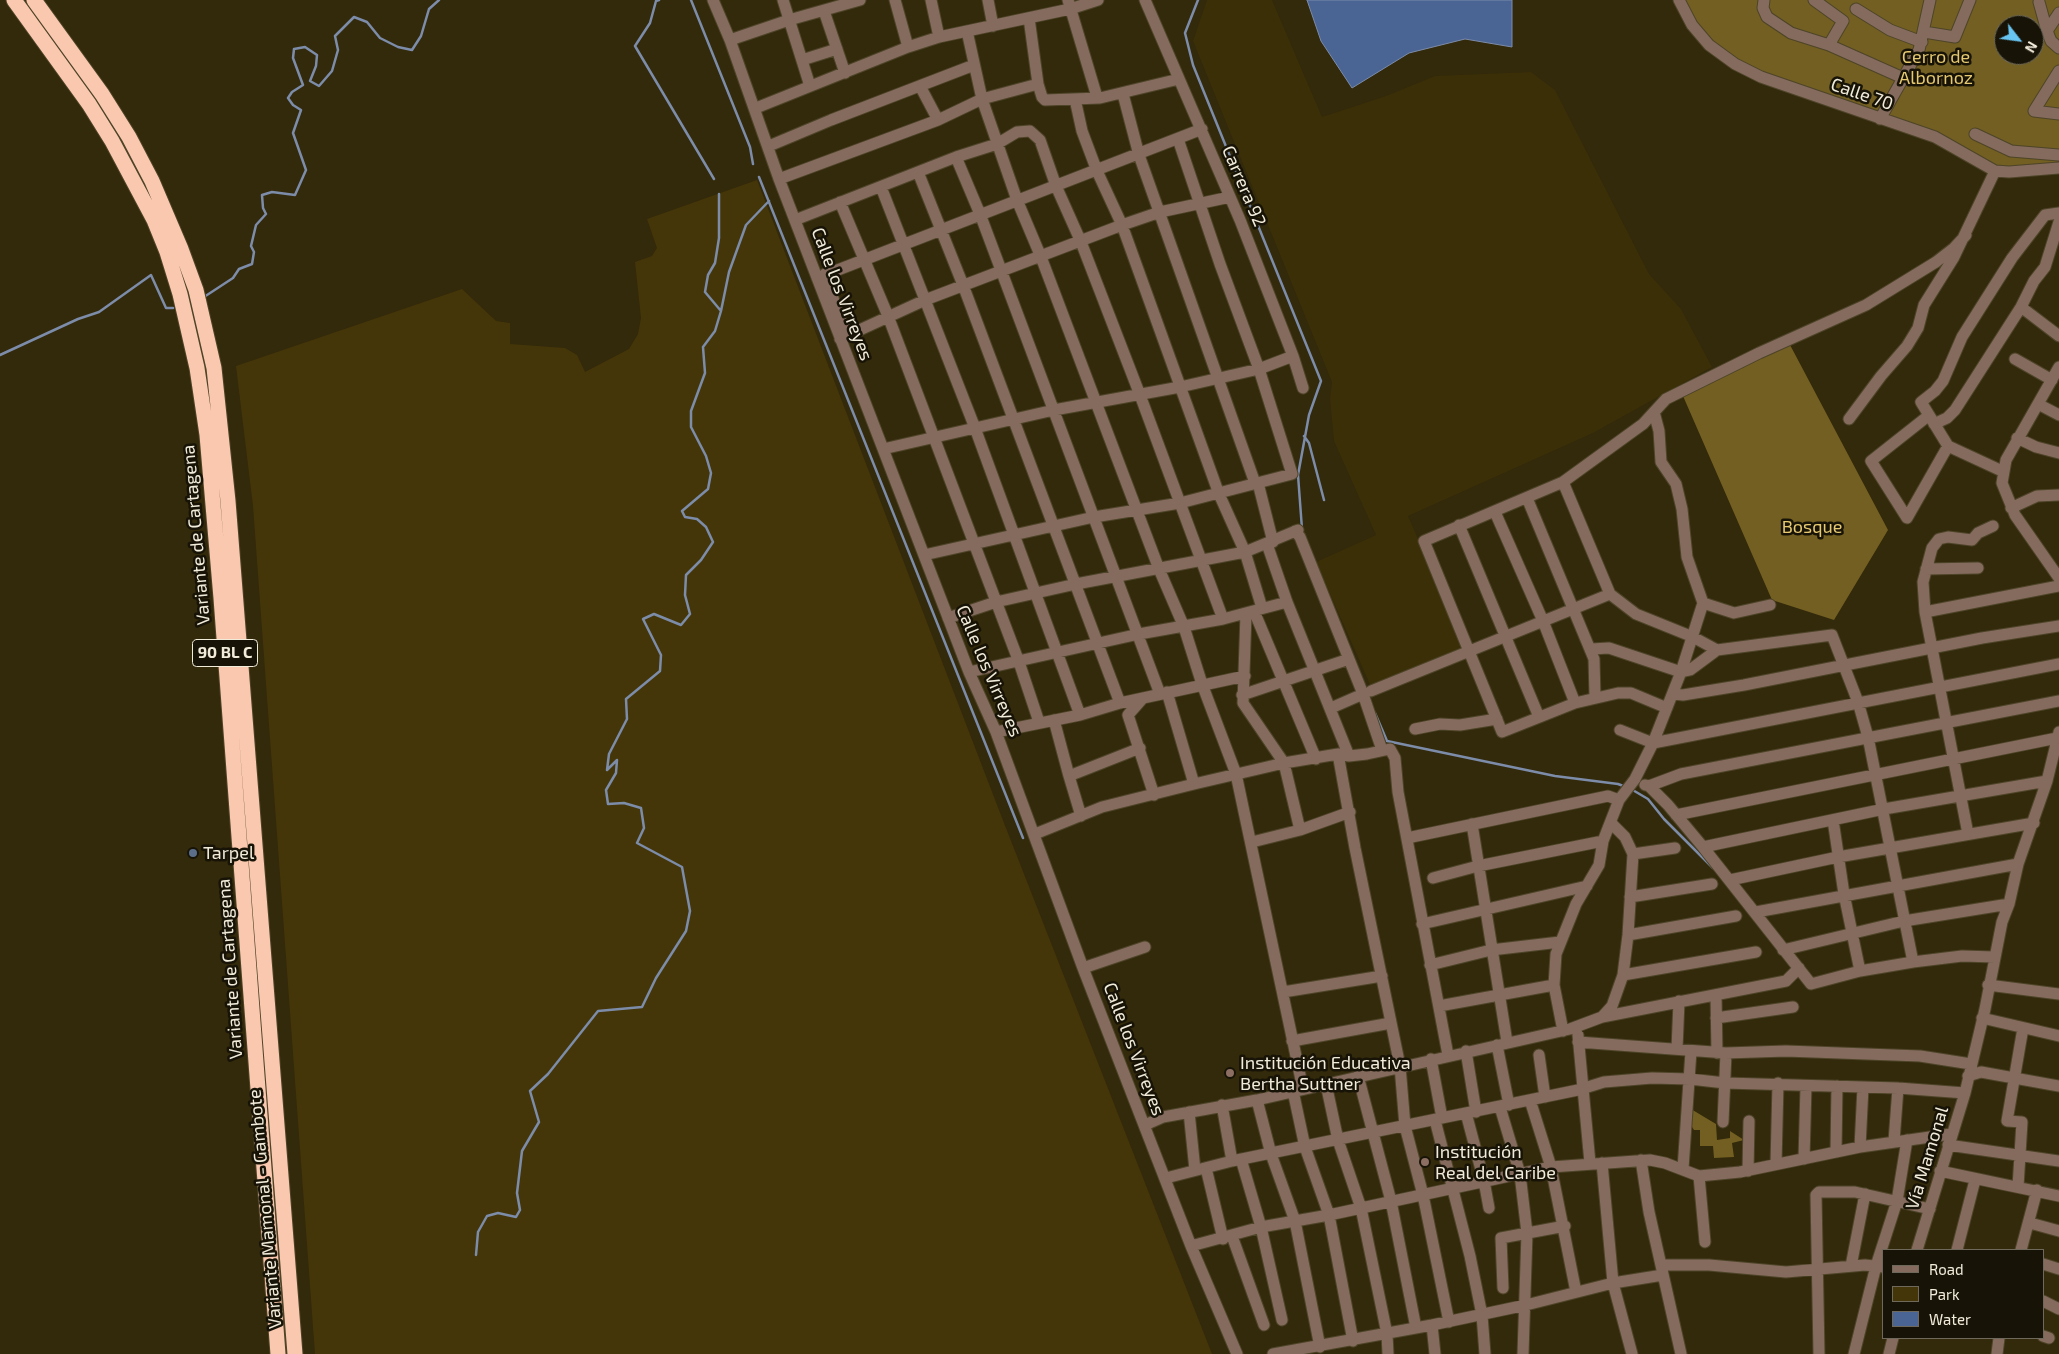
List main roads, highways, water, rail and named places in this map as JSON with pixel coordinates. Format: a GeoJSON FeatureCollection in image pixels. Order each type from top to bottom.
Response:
{"type":"FeatureCollection","features":[{"type":"Feature","properties":{"kind":"highway","name":"Variante de Cartagena"},"geometry":{"type":"LineString","coordinates":[[14,0],[89,104],[112,141],[154,220],[167,252],[180,294],[197,368],[207,435],[220,588],[278,1354]]}},
{"type":"Feature","properties":{"kind":"highway","name":"Variante Mamonal - Gambote"},"geometry":{"type":"LineString","coordinates":[[34,0],[102,94],[129,137],[152,181],[176,234],[196,290],[214,368],[229,511],[295,1354]]}},
{"type":"Feature","properties":{"kind":"water"},"geometry":{"type":"Polygon","coordinates":[[[1307,0],[1512,0],[1512,47],[1465,39],[1409,53],[1352,88],[1321,41],[1307,0]]]}},
{"type":"Feature","properties":{"kind":"waterway"},"geometry":{"type":"LineString","coordinates":[[204,297],[233,278],[239,269],[252,264],[254,252],[251,246],[256,225],[266,214],[263,208],[262,195],[272,192],[295,195],[306,170],[293,133],[301,110],[293,105],[288,98],[292,92],[303,85],[293,58],[294,49],[305,47],[317,55],[316,66],[310,81],[319,86],[332,71],[338,50],[335,36],[354,17],[367,22],[380,38],[398,47],[412,50],[421,36],[429,9],[439,0]]}},
{"type":"Feature","properties":{"kind":"waterway"},"geometry":{"type":"LineString","coordinates":[[659,0],[656,1],[650,23],[635,46],[714,179]]}},
{"type":"Feature","properties":{"kind":"waterway"},"geometry":{"type":"LineString","coordinates":[[691,0],[750,147],[753,164]]}},
{"type":"Feature","properties":{"kind":"waterway"},"geometry":{"type":"LineString","coordinates":[[1198,0],[1185,33],[1193,65],[1321,381],[1309,415],[1298,475],[1302,529]]}},
{"type":"Feature","properties":{"kind":"waterway"},"geometry":{"type":"LineString","coordinates":[[759,177],[1023,838]]}},
{"type":"Feature","properties":{"kind":"waterway"},"geometry":{"type":"LineString","coordinates":[[476,1255],[478,1232],[487,1216],[498,1213],[516,1217],[520,1210],[517,1193],[522,1151],[539,1122],[530,1091],[548,1074],[598,1011],[642,1007],[656,978],[686,931],[690,911],[682,867],[637,843],[644,828],[641,808],[624,803],[608,804],[606,790],[616,773],[617,760],[607,770],[609,754],[627,719],[626,699],[660,671],[661,655],[643,619],[654,614],[681,625],[690,614],[685,595],[686,575],[701,560],[713,542],[706,527],[697,519],[685,517],[682,511],[708,489],[711,473],[706,456],[691,427],[691,411],[705,373],[703,347],[715,331],[721,311],[705,292],[708,275],[715,263],[719,238],[719,194]]}},
{"type":"Feature","properties":{"kind":"waterway"},"geometry":{"type":"LineString","coordinates":[[721,311],[729,272],[746,225],[769,201]]}},
{"type":"Feature","properties":{"kind":"waterway"},"geometry":{"type":"LineString","coordinates":[[0,355],[78,319],[99,312],[151,275],[166,308],[173,308]]}},
{"type":"Feature","properties":{"kind":"waterway"},"geometry":{"type":"LineString","coordinates":[[1304,436],[1309,443],[1324,500]]}},
{"type":"Feature","properties":{"kind":"waterway"},"geometry":{"type":"LineString","coordinates":[[1375,713],[1387,741],[1555,776],[1618,784],[1626,787]]}},
{"type":"Feature","properties":{"kind":"waterway"},"geometry":{"type":"LineString","coordinates":[[1631,789],[1648,799],[1664,819],[1713,868]]}},
{"type":"Feature","properties":{"kind":"place","name":"Tarpel"},"geometry":{"type":"Point","coordinates":[193,853]}},
{"type":"Feature","properties":{"kind":"place","name":"Institución Educativa Bertha Suttner"},"geometry":{"type":"Point","coordinates":[1230,1073]}},
{"type":"Feature","properties":{"kind":"place","name":"Institución Real del Caribe"},"geometry":{"type":"Point","coordinates":[1425,1162]}},
{"type":"Feature","properties":{"kind":"park label","name":"Cerro de Albornoz"},"geometry":{"type":"Point","coordinates":[1936,67]}},
{"type":"Feature","properties":{"kind":"park label","name":"Bosque"},"geometry":{"type":"Point","coordinates":[1812,527]}}]}
